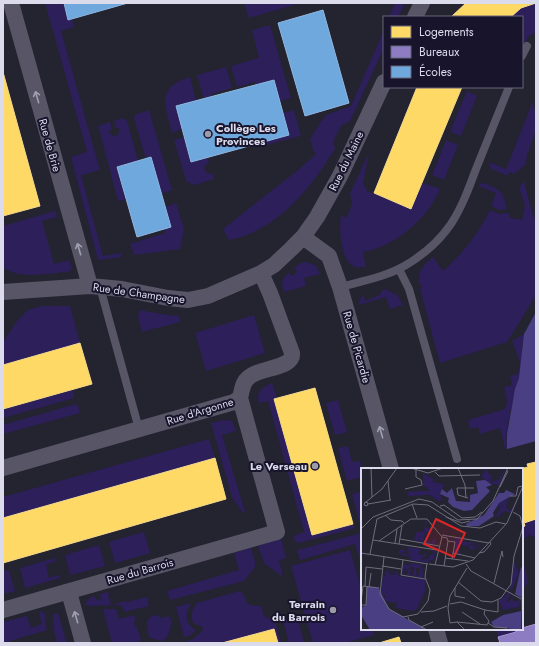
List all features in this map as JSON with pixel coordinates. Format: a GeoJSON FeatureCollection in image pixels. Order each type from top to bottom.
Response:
{"type":"FeatureCollection","features":[{"type":"Feature","properties":{"kind":"street","name":"Rue de Brie"},"geometry":{"type":"LineString","coordinates":[[10,3],[95,287]]}},
{"type":"Feature","properties":{"kind":"street"},"geometry":{"type":"LineString","coordinates":[[416,16],[422,3]]}},
{"type":"Feature","properties":{"kind":"street","name":"Rue du Maine"},"geometry":{"type":"LineString","coordinates":[[303,237],[317,217],[340,176],[383,84]]}},
{"type":"Feature","properties":{"kind":"street","name":"Rue de Champagne"},"geometry":{"type":"LineString","coordinates":[[3,292],[95,287],[188,300],[208,296],[261,273],[274,265],[303,237]]}},
{"type":"Feature","properties":{"kind":"street","name":"Rue de Picardie"},"geometry":{"type":"LineString","coordinates":[[303,237],[328,256],[340,287],[391,468]]}},
{"type":"Feature","properties":{"kind":"street","name":"Rue d'Argonne"},"geometry":{"type":"LineString","coordinates":[[3,468],[234,402],[240,398],[242,388],[247,378],[259,372],[286,364],[290,361],[292,357],[276,308],[261,273]]}},
{"type":"Feature","properties":{"kind":"street","name":"Rue du Barrois"},"geometry":{"type":"LineString","coordinates":[[3,610],[277,532],[240,398]]}},
{"type":"Feature","properties":{"kind":"street"},"geometry":{"type":"LineString","coordinates":[[69,592],[83,643]]}},
{"type":"Feature","properties":{"kind":"street"},"geometry":{"type":"LineString","coordinates":[[436,630],[440,643]]}},
{"type":"Feature","properties":{"kind":"lane"},"geometry":{"type":"LineString","coordinates":[[523,54],[527,46]]}},
{"type":"Feature","properties":{"kind":"lane"},"geometry":{"type":"LineString","coordinates":[[340,287],[386,274],[407,264],[430,247],[450,224],[466,194],[509,88]]}},
{"type":"Feature","properties":{"kind":"lane"},"geometry":{"type":"LineString","coordinates":[[399,268],[410,289],[457,459]]}},
{"type":"Feature","properties":{"kind":"lane"},"geometry":{"type":"LineString","coordinates":[[95,287],[139,429]]}},
{"type":"Feature","properties":{"kind":"shaded area"},"geometry":{"type":"Polygon","coordinates":[[[45,3],[64,3],[68,20],[72,19],[74,27],[61,31],[100,170],[81,175],[103,256],[122,253],[121,257],[98,260],[71,157],[87,152],[45,3]]]}},
{"type":"Feature","properties":{"kind":"shaded area"},"geometry":{"type":"Polygon","coordinates":[[[244,3],[301,3],[249,18],[244,3]]]}},
{"type":"Feature","properties":{"kind":"shaded area"},"geometry":{"type":"Polygon","coordinates":[[[395,3],[405,3],[398,16],[389,16],[395,3]]]}},
{"type":"Feature","properties":{"kind":"shaded area"},"geometry":{"type":"Polygon","coordinates":[[[536,3],[536,32],[529,36],[524,44],[523,16],[512,16],[521,8],[536,3]]]}},
{"type":"Feature","properties":{"kind":"shaded area"},"geometry":{"type":"Polygon","coordinates":[[[270,25],[291,98],[280,101],[274,80],[256,85],[255,82],[237,87],[231,66],[259,58],[252,30],[270,25]]]}},
{"type":"Feature","properties":{"kind":"shaded area"},"geometry":{"type":"Polygon","coordinates":[[[383,32],[383,50],[350,121],[341,126],[333,142],[335,149],[326,164],[304,193],[277,218],[246,235],[229,240],[223,229],[316,154],[315,152],[314,153],[310,139],[326,115],[351,106],[383,32]]]}},
{"type":"Feature","properties":{"kind":"shaded area"},"geometry":{"type":"Polygon","coordinates":[[[226,67],[232,88],[211,94],[211,97],[204,99],[197,75],[226,67]]]}},
{"type":"Feature","properties":{"kind":"shaded area"},"geometry":{"type":"Polygon","coordinates":[[[190,77],[196,101],[182,129],[172,133],[167,114],[166,98],[172,86],[179,81],[190,77]]]}},
{"type":"Feature","properties":{"kind":"shaded area"},"geometry":{"type":"Polygon","coordinates":[[[467,91],[477,96],[461,136],[450,132],[467,91]]]}},
{"type":"Feature","properties":{"kind":"shaded area"},"geometry":{"type":"Polygon","coordinates":[[[533,101],[536,129],[527,154],[526,164],[514,174],[509,172],[508,176],[491,169],[489,162],[506,169],[533,101]]]}},
{"type":"Feature","properties":{"kind":"shaded area"},"geometry":{"type":"Polygon","coordinates":[[[149,110],[172,190],[161,194],[151,157],[146,159],[134,118],[135,115],[149,110]]]}},
{"type":"Feature","properties":{"kind":"shaded area"},"geometry":{"type":"Polygon","coordinates":[[[294,110],[301,136],[262,146],[261,143],[289,135],[283,113],[294,110]]]}},
{"type":"Feature","properties":{"kind":"shaded area"},"geometry":{"type":"Polygon","coordinates":[[[123,118],[127,121],[138,161],[126,199],[118,201],[98,126],[110,122],[112,130],[108,131],[113,136],[118,135],[120,128],[116,128],[114,121],[123,118]]]}},
{"type":"Feature","properties":{"kind":"shaded area"},"geometry":{"type":"Polygon","coordinates":[[[184,137],[191,162],[208,158],[209,162],[204,167],[206,173],[213,174],[214,179],[194,185],[186,181],[174,140],[184,137]]]}},
{"type":"Feature","properties":{"kind":"shaded area"},"geometry":{"type":"Polygon","coordinates":[[[446,140],[458,145],[444,180],[432,175],[446,140]]]}},
{"type":"Feature","properties":{"kind":"shaded area"},"geometry":{"type":"Polygon","coordinates":[[[369,153],[363,183],[367,191],[411,209],[423,183],[440,189],[435,200],[409,230],[387,244],[363,252],[366,267],[358,267],[353,266],[345,257],[341,243],[340,221],[341,215],[347,218],[352,203],[350,193],[369,153]]]}},
{"type":"Feature","properties":{"kind":"shaded area"},"geometry":{"type":"Polygon","coordinates":[[[524,181],[536,223],[536,295],[507,342],[440,363],[420,289],[422,287],[421,284],[419,284],[420,272],[424,265],[433,257],[443,271],[470,243],[490,210],[499,214],[509,213],[510,218],[522,220],[525,205],[519,188],[524,181]]]}},
{"type":"Feature","properties":{"kind":"shaded area"},"geometry":{"type":"Polygon","coordinates":[[[484,183],[500,192],[504,198],[507,209],[499,210],[491,206],[496,193],[479,186],[480,184],[484,183]]]}},
{"type":"Feature","properties":{"kind":"shaded area"},"geometry":{"type":"Polygon","coordinates":[[[176,203],[184,229],[180,249],[134,255],[130,244],[165,233],[164,229],[170,227],[165,207],[176,203]]]}},
{"type":"Feature","properties":{"kind":"shaded area"},"geometry":{"type":"Polygon","coordinates":[[[55,211],[57,217],[42,221],[54,264],[69,260],[72,269],[68,272],[27,275],[11,272],[4,268],[3,226],[55,211]]]}},
{"type":"Feature","properties":{"kind":"shaded area"},"geometry":{"type":"Polygon","coordinates":[[[307,262],[316,266],[320,274],[304,278],[306,286],[284,292],[282,283],[284,277],[289,273],[292,276],[297,272],[294,268],[301,263],[307,262]]]}},
{"type":"Feature","properties":{"kind":"shaded area"},"geometry":{"type":"Polygon","coordinates":[[[386,289],[398,296],[403,305],[390,309],[386,297],[359,305],[360,299],[363,295],[366,301],[379,295],[386,289]]]}},
{"type":"Feature","properties":{"kind":"shaded area"},"geometry":{"type":"Polygon","coordinates":[[[42,306],[70,306],[80,343],[3,365],[3,342],[17,321],[28,310],[42,306]]]}},
{"type":"Feature","properties":{"kind":"shaded area"},"geometry":{"type":"Polygon","coordinates":[[[140,310],[179,316],[180,322],[142,332],[138,317],[140,310]]]}},
{"type":"Feature","properties":{"kind":"shaded area"},"geometry":{"type":"Polygon","coordinates":[[[536,312],[536,441],[507,449],[507,434],[515,389],[519,378],[524,334],[536,312]]]}},
{"type":"Feature","properties":{"kind":"shaded area"},"geometry":{"type":"Polygon","coordinates":[[[254,315],[265,353],[206,371],[195,333],[254,315]]]}},
{"type":"Feature","properties":{"kind":"shaded area"},"geometry":{"type":"Polygon","coordinates":[[[524,334],[520,373],[508,422],[506,440],[507,449],[505,449],[500,428],[480,434],[478,427],[470,429],[468,420],[505,409],[507,401],[504,387],[512,385],[510,376],[518,374],[520,363],[512,341],[524,334]]]}},
{"type":"Feature","properties":{"kind":"shaded area"},"geometry":{"type":"Polygon","coordinates":[[[272,383],[277,398],[274,400],[312,535],[353,524],[355,528],[299,543],[295,541],[293,536],[304,532],[268,401],[259,403],[258,399],[261,390],[272,383]]]}},
{"type":"Feature","properties":{"kind":"shaded area"},"geometry":{"type":"Polygon","coordinates":[[[73,390],[74,398],[3,418],[3,409],[73,390]]]}},
{"type":"Feature","properties":{"kind":"shaded area"},"geometry":{"type":"Polygon","coordinates":[[[338,400],[347,432],[335,435],[326,403],[338,400]]]}},
{"type":"Feature","properties":{"kind":"shaded area"},"geometry":{"type":"Polygon","coordinates":[[[76,404],[80,413],[3,434],[3,425],[76,404]]]}},
{"type":"Feature","properties":{"kind":"shaded area"},"geometry":{"type":"Polygon","coordinates":[[[225,420],[232,421],[236,431],[222,435],[245,512],[242,512],[232,497],[211,423],[225,420]]]}},
{"type":"Feature","properties":{"kind":"shaded area"},"geometry":{"type":"Polygon","coordinates":[[[209,439],[215,458],[3,518],[3,497],[209,439]]]}},
{"type":"Feature","properties":{"kind":"shaded area"},"geometry":{"type":"Polygon","coordinates":[[[348,446],[352,462],[360,461],[361,477],[347,481],[338,448],[348,446]]]}},
{"type":"Feature","properties":{"kind":"shaded area"},"geometry":{"type":"Polygon","coordinates":[[[361,491],[361,525],[360,525],[352,494],[361,491]]]}},
{"type":"Feature","properties":{"kind":"shaded area"},"geometry":{"type":"Polygon","coordinates":[[[536,519],[536,538],[529,535],[523,539],[524,523],[536,519]]]}},
{"type":"Feature","properties":{"kind":"shaded area"},"geometry":{"type":"Polygon","coordinates":[[[144,532],[150,553],[115,563],[109,542],[144,532]]]}},
{"type":"Feature","properties":{"kind":"shaded area"},"geometry":{"type":"Polygon","coordinates":[[[361,533],[361,565],[355,544],[300,560],[297,550],[361,533]]]}},
{"type":"Feature","properties":{"kind":"shaded area"},"geometry":{"type":"Polygon","coordinates":[[[281,539],[286,558],[279,560],[283,577],[264,563],[258,546],[281,539]]]}},
{"type":"Feature","properties":{"kind":"shaded area"},"geometry":{"type":"Polygon","coordinates":[[[99,545],[105,566],[70,575],[65,555],[99,545]]]}},
{"type":"Feature","properties":{"kind":"shaded area"},"geometry":{"type":"Polygon","coordinates":[[[251,548],[256,566],[244,581],[170,600],[167,591],[239,570],[234,553],[251,548]]]}},
{"type":"Feature","properties":{"kind":"shaded area","name":"Terrain du Barrois"},"geometry":{"type":"Polygon","coordinates":[[[350,550],[361,588],[361,630],[372,630],[374,635],[344,643],[313,643],[291,566],[350,550]]]}},
{"type":"Feature","properties":{"kind":"shaded area"},"geometry":{"type":"Polygon","coordinates":[[[55,558],[55,562],[46,564],[49,578],[59,575],[60,578],[25,588],[20,568],[55,558]]]}},
{"type":"Feature","properties":{"kind":"shaded area"},"geometry":{"type":"Polygon","coordinates":[[[523,561],[527,576],[528,583],[523,588],[523,561]]]}},
{"type":"Feature","properties":{"kind":"shaded area"},"geometry":{"type":"Polygon","coordinates":[[[9,570],[15,591],[3,594],[3,571],[9,570]]]}},
{"type":"Feature","properties":{"kind":"shaded area"},"geometry":{"type":"Polygon","coordinates":[[[240,591],[245,597],[247,603],[261,606],[264,616],[275,621],[281,643],[278,643],[273,629],[222,643],[182,643],[193,639],[203,630],[202,626],[196,625],[191,617],[197,603],[240,591]]]}},
{"type":"Feature","properties":{"kind":"shaded area"},"geometry":{"type":"Polygon","coordinates":[[[108,592],[111,605],[147,597],[149,606],[124,612],[120,605],[92,606],[85,605],[92,597],[95,596],[96,600],[101,599],[100,594],[108,592]]]}},
{"type":"Feature","properties":{"kind":"shaded area"},"geometry":{"type":"Polygon","coordinates":[[[191,603],[187,618],[189,625],[196,630],[191,635],[184,637],[176,607],[191,603]]]}},
{"type":"Feature","properties":{"kind":"shaded area"},"geometry":{"type":"Polygon","coordinates":[[[103,609],[116,609],[119,619],[134,615],[136,621],[134,622],[135,627],[137,627],[141,639],[139,640],[140,643],[112,643],[103,609]]]}},
{"type":"Feature","properties":{"kind":"shaded area"},"geometry":{"type":"Polygon","coordinates":[[[41,611],[45,614],[47,630],[3,643],[3,622],[27,616],[31,628],[42,624],[39,612],[41,611]]]}},
{"type":"Feature","properties":{"kind":"shaded area"},"geometry":{"type":"Polygon","coordinates":[[[58,613],[67,643],[57,643],[54,631],[53,614],[58,613]]]}},
{"type":"Feature","properties":{"kind":"shaded area"},"geometry":{"type":"Polygon","coordinates":[[[156,615],[162,618],[168,616],[172,623],[168,636],[161,641],[150,638],[148,631],[147,624],[149,618],[156,615]]]}},
{"type":"Feature","properties":{"kind":"shaded area"},"geometry":{"type":"Polygon","coordinates":[[[297,615],[304,643],[289,643],[284,624],[287,618],[297,615]]]}},
{"type":"Feature","properties":{"kind":"shaded area"},"geometry":{"type":"Polygon","coordinates":[[[496,630],[515,630],[516,632],[498,637],[496,630]]]}},
{"type":"Feature","properties":{"kind":"building: Logements"},"geometry":{"type":"Polygon","coordinates":[[[466,3],[536,3],[521,8],[512,16],[452,16],[466,3]]]}},
{"type":"Feature","properties":{"kind":"building: Logements"},"geometry":{"type":"Polygon","coordinates":[[[3,72],[40,206],[3,216],[3,72]]]}},
{"type":"Feature","properties":{"kind":"building: Logements"},"geometry":{"type":"Polygon","coordinates":[[[417,88],[462,88],[411,209],[374,193],[417,88]]]}},
{"type":"Feature","properties":{"kind":"building: Logements"},"geometry":{"type":"Polygon","coordinates":[[[80,343],[92,384],[3,409],[3,365],[80,343]]]}},
{"type":"Feature","properties":{"kind":"building: Logements","name":"Le Verseau"},"geometry":{"type":"Polygon","coordinates":[[[315,388],[353,524],[312,535],[274,399],[315,388]]]}},
{"type":"Feature","properties":{"kind":"building: Logements"},"geometry":{"type":"Polygon","coordinates":[[[215,458],[226,499],[3,563],[3,518],[215,458]]]}},
{"type":"Feature","properties":{"kind":"building: Logements"},"geometry":{"type":"Polygon","coordinates":[[[536,462],[536,519],[524,523],[525,526],[523,527],[523,468],[528,467],[527,464],[536,462]]]}},
{"type":"Feature","properties":{"kind":"building: Logements"},"geometry":{"type":"Polygon","coordinates":[[[274,629],[278,643],[222,643],[274,629]]]}},
{"type":"Feature","properties":{"kind":"building: Logements"},"geometry":{"type":"Polygon","coordinates":[[[399,637],[401,643],[379,643],[399,637]]]}},
{"type":"Feature","properties":{"kind":"building: Bureaux"},"geometry":{"type":"Polygon","coordinates":[[[536,624],[536,643],[500,643],[498,637],[516,632],[515,630],[523,630],[523,628],[536,624]]]}},
{"type":"Feature","properties":{"kind":"building: Écoles"},"geometry":{"type":"Polygon","coordinates":[[[64,3],[128,3],[68,20],[64,3]]]}},
{"type":"Feature","properties":{"kind":"building: Écoles"},"geometry":{"type":"Polygon","coordinates":[[[323,10],[349,103],[305,116],[278,23],[323,10]]]}},
{"type":"Feature","properties":{"kind":"building: Écoles"},"geometry":{"type":"Polygon","coordinates":[[[274,80],[289,135],[191,162],[176,106],[274,80]]]}},
{"type":"Feature","properties":{"kind":"building: Écoles"},"geometry":{"type":"Polygon","coordinates":[[[151,157],[171,227],[137,237],[117,167],[151,157]]]}},
{"type":"Feature","properties":{"kind":"place","name":"Collège Les Provinces"},"geometry":{"type":"Point","coordinates":[208,134]}},
{"type":"Feature","properties":{"kind":"place","name":"Le Verseau"},"geometry":{"type":"Point","coordinates":[315,466]}},
{"type":"Feature","properties":{"kind":"place","name":"Terrain du Barrois"},"geometry":{"type":"Point","coordinates":[333,610]}}]}
